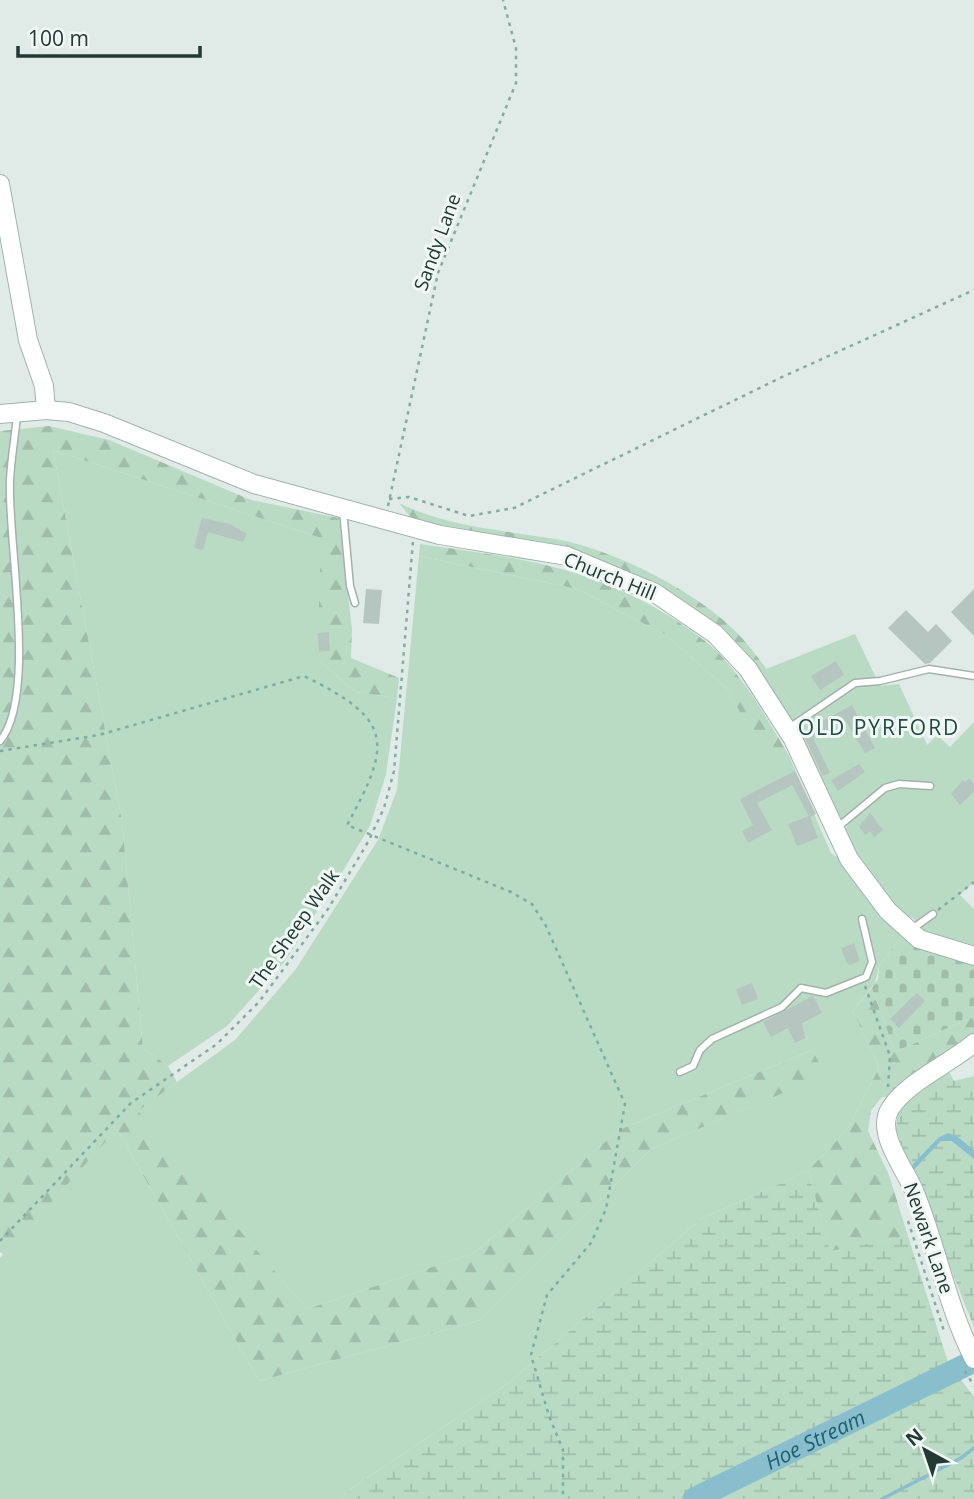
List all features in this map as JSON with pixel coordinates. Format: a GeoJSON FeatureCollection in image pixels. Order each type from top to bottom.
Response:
{"type":"FeatureCollection","features":[{"type":"Feature","properties":{"kind":"main road"},"geometry":{"type":"LineString","coordinates":[[0,184],[28,340],[44,387],[46,410]]}},
{"type":"Feature","properties":{"kind":"main road","name":"Church Hill"},"geometry":{"type":"LineString","coordinates":[[9,413],[46,410],[104,423],[213,470],[416,528],[483,544],[567,556],[655,593],[699,621],[733,651],[788,729],[849,859],[900,924],[919,939],[974,956]]}},
{"type":"Feature","properties":{"kind":"main road","name":"Newark Lane"},"geometry":{"type":"LineString","coordinates":[[963,1348],[916,1195],[886,1130],[886,1118],[890,1107],[905,1092],[974,1043]]}},
{"type":"Feature","properties":{"kind":"lane"},"geometry":{"type":"LineString","coordinates":[[0,741],[6,733],[18,694],[16,556],[10,482],[9,413]]}},
{"type":"Feature","properties":{"kind":"lane"},"geometry":{"type":"LineString","coordinates":[[343,508],[350,586],[355,603]]}},
{"type":"Feature","properties":{"kind":"lane"},"geometry":{"type":"LineString","coordinates":[[788,729],[821,709],[855,683],[880,681],[929,669],[974,676]]}},
{"type":"Feature","properties":{"kind":"lane"},"geometry":{"type":"LineString","coordinates":[[834,830],[885,788],[899,784],[930,786]]}},
{"type":"Feature","properties":{"kind":"lane"},"geometry":{"type":"LineString","coordinates":[[910,930],[933,914]]}},
{"type":"Feature","properties":{"kind":"lane"},"geometry":{"type":"LineString","coordinates":[[680,1072],[693,1066],[700,1050],[712,1039],[782,1007],[801,988],[826,993],[862,979],[870,973],[872,962],[862,919]]}},
{"type":"Feature","properties":{"kind":"path","name":"Sandy Lane"},"geometry":{"type":"LineString","coordinates":[[503,0],[516,48],[516,83],[438,273],[389,499],[409,497],[470,516],[514,508],[780,378],[974,290]]}},
{"type":"Feature","properties":{"kind":"path","name":"The Sheep Walk"},"geometry":{"type":"LineString","coordinates":[[0,1241],[131,1103],[234,1030],[259,1002],[328,909],[377,826],[392,780],[416,528]]}},
{"type":"Feature","properties":{"kind":"path"},"geometry":{"type":"LineString","coordinates":[[0,751],[99,735],[304,676],[368,718],[379,736],[378,759],[347,825],[511,892],[533,904],[546,926],[625,1104],[607,1209],[591,1243],[547,1295],[531,1354],[549,1416],[563,1450],[563,1499]]}},
{"type":"Feature","properties":{"kind":"path"},"geometry":{"type":"LineString","coordinates":[[933,914],[974,882]]}},
{"type":"Feature","properties":{"kind":"path"},"geometry":{"type":"LineString","coordinates":[[862,979],[890,1056],[888,1097]]}},
{"type":"Feature","properties":{"kind":"path"},"geometry":{"type":"LineString","coordinates":[[906,1214],[939,1320],[963,1348]]}},
{"type":"Feature","properties":{"kind":"path"},"geometry":{"type":"LineString","coordinates":[[968,1378],[974,1386]]}},
{"type":"Feature","properties":{"kind":"green space"},"geometry":{"type":"Polygon","coordinates":[[[49,426],[109,440],[251,500],[339,518],[352,629],[351,658],[399,678],[397,698],[355,692],[320,661],[319,652],[330,651],[329,633],[318,633],[321,538],[53,450],[122,821],[143,1048],[168,1066],[177,1082],[138,1111],[307,1309],[474,1253],[619,1130],[812,1050],[826,1075],[651,1149],[481,1320],[259,1381],[117,1129],[4,1255],[0,1252],[0,431],[49,426]]]}},
{"type":"Feature","properties":{"kind":"green space"},"geometry":{"type":"Polygon","coordinates":[[[53,450],[321,538],[320,661],[355,692],[397,698],[386,774],[370,826],[338,879],[285,961],[227,1026],[168,1066],[143,1048],[122,821],[53,450]]]}},
{"type":"Feature","properties":{"kind":"green space"},"geometry":{"type":"Polygon","coordinates":[[[399,503],[456,523],[578,544],[655,575],[703,605],[741,637],[795,710],[787,716],[758,676],[639,581],[417,525],[399,503]]]}},
{"type":"Feature","properties":{"kind":"green space"},"geometry":{"type":"Polygon","coordinates":[[[420,544],[518,559],[578,574],[608,585],[669,616],[691,630],[724,659],[751,693],[789,756],[771,766],[726,688],[666,635],[577,589],[419,556],[420,544]]]}},
{"type":"Feature","properties":{"kind":"green space"},"geometry":{"type":"Polygon","coordinates":[[[419,556],[577,589],[666,635],[726,688],[771,765],[789,756],[831,853],[846,864],[902,936],[879,966],[875,983],[853,1011],[879,1068],[848,1128],[808,1171],[701,1219],[507,1384],[349,1490],[340,1499],[0,1499],[0,1258],[117,1129],[259,1381],[481,1320],[651,1149],[825,1075],[812,1050],[619,1130],[474,1253],[307,1309],[137,1111],[235,1040],[296,969],[378,840],[397,790],[419,556]]]}},
{"type":"Feature","properties":{"kind":"green space"},"geometry":{"type":"Polygon","coordinates":[[[855,634],[880,686],[899,684],[927,745],[937,735],[950,747],[974,722],[974,882],[960,895],[974,909],[974,948],[924,933],[914,919],[894,908],[849,845],[845,830],[848,825],[833,810],[787,716],[795,710],[766,669],[855,634]]]}},
{"type":"Feature","properties":{"kind":"green space"},"geometry":{"type":"Polygon","coordinates":[[[902,936],[974,964],[974,1016],[895,1052],[872,988],[878,979],[879,966],[902,936]]]}},
{"type":"Feature","properties":{"kind":"green space"},"geometry":{"type":"Polygon","coordinates":[[[872,988],[895,1052],[974,1016],[974,1034],[960,1048],[891,1097],[882,1097],[871,1110],[868,1131],[889,1175],[908,1236],[830,1252],[808,1171],[848,1128],[879,1068],[853,1011],[872,988]]]}},
{"type":"Feature","properties":{"kind":"green space"},"geometry":{"type":"Polygon","coordinates":[[[948,1070],[954,1081],[974,1076],[974,1150],[958,1137],[938,1138],[910,1167],[896,1130],[898,1109],[948,1070]]]}},
{"type":"Feature","properties":{"kind":"green space"},"geometry":{"type":"Polygon","coordinates":[[[941,1141],[950,1141],[974,1159],[974,1327],[912,1172],[941,1141]]]}},
{"type":"Feature","properties":{"kind":"green space"},"geometry":{"type":"Polygon","coordinates":[[[808,1171],[830,1251],[908,1236],[948,1362],[974,1397],[974,1499],[340,1499],[349,1490],[507,1384],[701,1219],[808,1171]]]}},
{"type":"Feature","properties":{"kind":"water"},"geometry":{"type":"Polygon","coordinates":[[[948,1133],[958,1137],[974,1150],[974,1159],[951,1141],[941,1141],[912,1172],[910,1167],[938,1138],[948,1133]]]}},
{"type":"Feature","properties":{"kind":"building"},"geometry":{"type":"Polygon","coordinates":[[[202,518],[230,524],[247,534],[243,542],[208,532],[203,550],[194,548],[202,518]]]}},
{"type":"Feature","properties":{"kind":"building"},"geometry":{"type":"Polygon","coordinates":[[[366,589],[382,590],[379,624],[363,623],[366,589]]]}},
{"type":"Feature","properties":{"kind":"building"},"geometry":{"type":"Polygon","coordinates":[[[974,589],[974,636],[951,612],[974,589]]]}},
{"type":"Feature","properties":{"kind":"building"},"geometry":{"type":"Polygon","coordinates":[[[906,610],[928,632],[936,624],[952,641],[930,663],[925,664],[888,628],[906,610]]]}},
{"type":"Feature","properties":{"kind":"building"},"geometry":{"type":"Polygon","coordinates":[[[329,632],[330,651],[319,652],[318,633],[329,632]]]}},
{"type":"Feature","properties":{"kind":"building"},"geometry":{"type":"Polygon","coordinates":[[[836,661],[844,675],[820,690],[811,676],[836,661]]]}},
{"type":"Feature","properties":{"kind":"building"},"geometry":{"type":"Polygon","coordinates":[[[852,705],[875,748],[865,753],[845,720],[813,738],[830,773],[823,776],[802,732],[852,705]]]}},
{"type":"Feature","properties":{"kind":"building"},"geometry":{"type":"Polygon","coordinates":[[[859,764],[865,772],[838,791],[831,780],[859,764]]]}},
{"type":"Feature","properties":{"kind":"building"},"geometry":{"type":"Polygon","coordinates":[[[795,771],[816,814],[810,817],[818,838],[797,846],[788,824],[809,816],[792,785],[757,803],[772,830],[748,843],[742,831],[753,825],[740,799],[795,771]]]}},
{"type":"Feature","properties":{"kind":"building"},"geometry":{"type":"Polygon","coordinates":[[[969,778],[974,784],[974,792],[960,805],[951,794],[963,780],[965,782],[969,778]]]}},
{"type":"Feature","properties":{"kind":"building"},"geometry":{"type":"Polygon","coordinates":[[[870,813],[883,830],[874,837],[870,831],[865,835],[859,826],[870,813]]]}},
{"type":"Feature","properties":{"kind":"building"},"geometry":{"type":"Polygon","coordinates":[[[854,943],[860,961],[850,965],[841,948],[854,943]]]}},
{"type":"Feature","properties":{"kind":"building"},"geometry":{"type":"Polygon","coordinates":[[[752,983],[758,999],[742,1005],[736,989],[752,983]]]}},
{"type":"Feature","properties":{"kind":"building"},"geometry":{"type":"Polygon","coordinates":[[[917,993],[925,1001],[899,1028],[890,1019],[917,993]]]}},
{"type":"Feature","properties":{"kind":"building"},"geometry":{"type":"Polygon","coordinates":[[[813,996],[822,1013],[802,1023],[805,1038],[795,1043],[788,1028],[771,1037],[763,1022],[813,996]]]}},
{"type":"Feature","properties":{"kind":"waterway","name":"Hoe Stream"},"geometry":{"type":"LineString","coordinates":[[694,1499],[974,1361]]}},
{"type":"Feature","properties":{"kind":"waterway"},"geometry":{"type":"LineString","coordinates":[[882,1499],[961,1458],[974,1448]]}},
{"type":"Feature","properties":{"kind":"district","name":"OLD PYRFORD"},"geometry":{"type":"Point","coordinates":[879,727]}}]}
